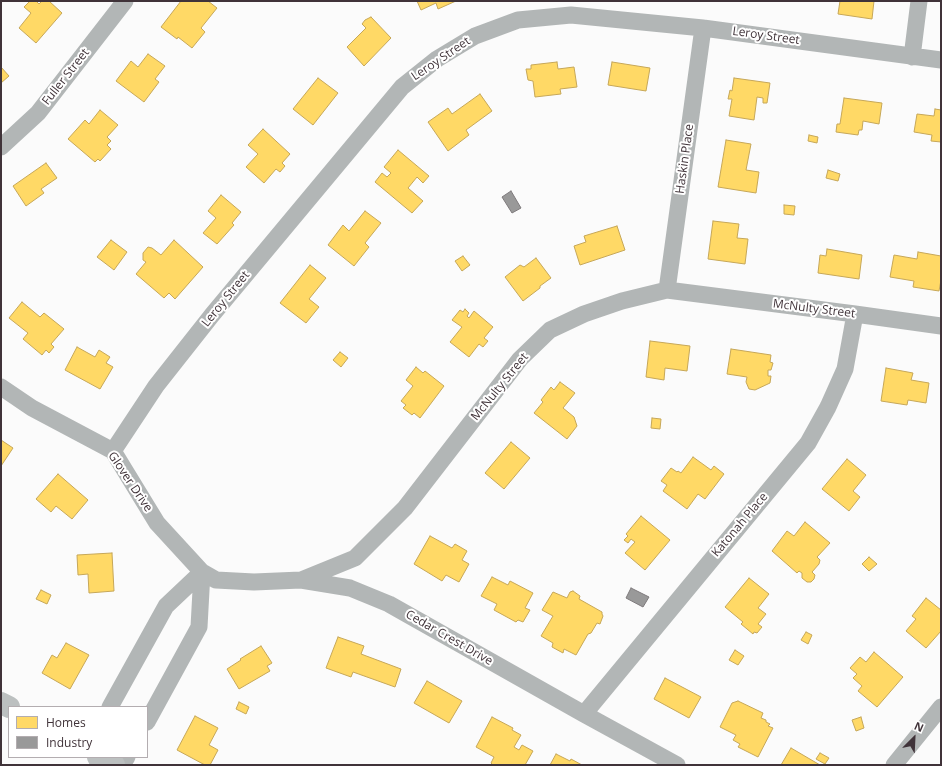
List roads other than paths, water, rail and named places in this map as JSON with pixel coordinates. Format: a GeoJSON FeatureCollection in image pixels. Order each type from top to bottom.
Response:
{"type":"FeatureCollection","features":[{"type":"Feature","properties":{"kind":"street","name":"Fuller Street"},"geometry":{"type":"LineString","coordinates":[[1,147],[38,113],[125,1]]}},
{"type":"Feature","properties":{"kind":"street"},"geometry":{"type":"LineString","coordinates":[[912,57],[920,1]]}},
{"type":"Feature","properties":{"kind":"street","name":"Leroy Street"},"geometry":{"type":"LineString","coordinates":[[113,451],[156,386],[222,303],[402,87],[437,59],[475,36],[518,20],[571,15],[703,28],[941,60]]}},
{"type":"Feature","properties":{"kind":"street","name":"Haskin Place"},"geometry":{"type":"LineString","coordinates":[[667,290],[703,28]]}},
{"type":"Feature","properties":{"kind":"street","name":"McNulty Street"},"geometry":{"type":"LineString","coordinates":[[300,580],[355,558],[405,508],[520,359],[550,330],[584,314],[622,301],[667,290],[941,326]]}},
{"type":"Feature","properties":{"kind":"street","name":"Katonah Place"},"geometry":{"type":"LineString","coordinates":[[584,714],[808,443],[828,407],[845,368],[855,314]]}},
{"type":"Feature","properties":{"kind":"street","name":"Glover Drive"},"geometry":{"type":"LineString","coordinates":[[1,387],[32,408],[113,451],[157,523],[202,572]]}},
{"type":"Feature","properties":{"kind":"street"},"geometry":{"type":"LineString","coordinates":[[111,706],[166,606],[202,572]]}},
{"type":"Feature","properties":{"kind":"street"},"geometry":{"type":"LineString","coordinates":[[148,720],[199,627],[202,572]]}},
{"type":"Feature","properties":{"kind":"street","name":"Cedar Crest Drive"},"geometry":{"type":"LineString","coordinates":[[202,572],[216,580],[254,582],[300,580],[350,588],[389,604],[677,765]]}},
{"type":"Feature","properties":{"kind":"street"},"geometry":{"type":"LineString","coordinates":[[894,765],[941,707]]}},
{"type":"Feature","properties":{"kind":"street"},"geometry":{"type":"LineString","coordinates":[[100,758],[114,765]]}}]}
